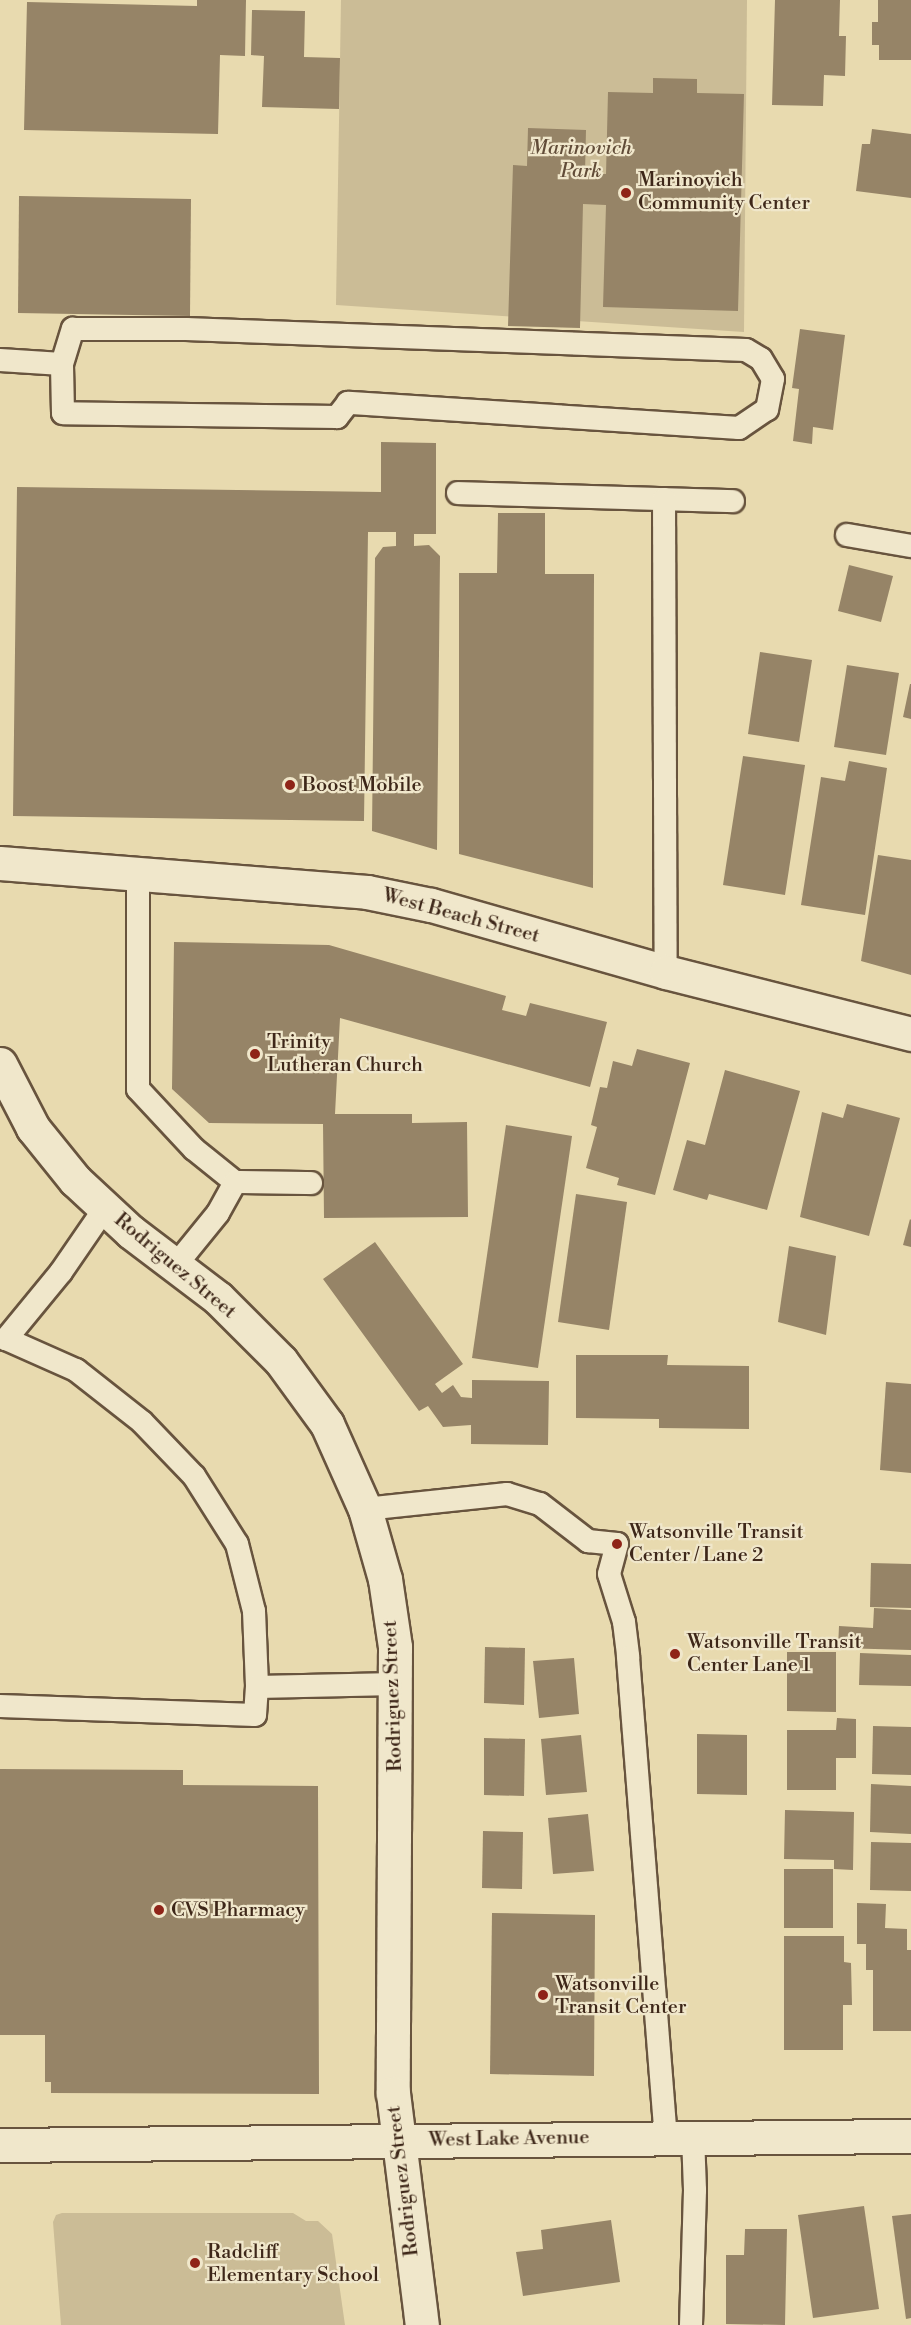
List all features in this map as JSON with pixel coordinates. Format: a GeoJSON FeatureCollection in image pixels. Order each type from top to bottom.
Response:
{"type":"FeatureCollection","features":[{"type":"Feature","properties":{"kind":"street","name":"West Beach Street"},"geometry":{"type":"LineString","coordinates":[[0,863],[367,892],[431,905],[666,972],[911,1034]]}},
{"type":"Feature","properties":{"kind":"street","name":"Rodriguez Street"},"geometry":{"type":"LineString","coordinates":[[0,1064],[33,1128],[75,1180],[175,1266],[218,1298],[281,1361],[327,1424],[365,1509],[385,1579],[396,1684],[393,2093],[397,2141],[422,2325]]}},
{"type":"Feature","properties":{"kind":"street","name":"West Lake Avenue"},"geometry":{"type":"LineString","coordinates":[[0,2145],[679,2136],[911,2136]]}},
{"type":"Feature","properties":{"kind":"lane"},"geometry":{"type":"LineString","coordinates":[[73,329],[186,329],[746,350],[761,359],[773,379],[767,409],[739,428],[348,403],[337,417],[63,413],[62,364],[73,329]]}},
{"type":"Feature","properties":{"kind":"lane"},"geometry":{"type":"LineString","coordinates":[[0,360],[62,364]]}},
{"type":"Feature","properties":{"kind":"lane"},"geometry":{"type":"LineString","coordinates":[[458,493],[733,501]]}},
{"type":"Feature","properties":{"kind":"lane"},"geometry":{"type":"LineString","coordinates":[[664,499],[666,972]]}},
{"type":"Feature","properties":{"kind":"lane"},"geometry":{"type":"LineString","coordinates":[[847,535],[911,546]]}},
{"type":"Feature","properties":{"kind":"lane"},"geometry":{"type":"LineString","coordinates":[[138,873],[138,1089],[194,1149],[235,1182],[311,1183]]}},
{"type":"Feature","properties":{"kind":"lane"},"geometry":{"type":"LineString","coordinates":[[175,1266],[218,1213],[235,1182]]}},
{"type":"Feature","properties":{"kind":"lane"},"geometry":{"type":"LineString","coordinates":[[0,1706],[255,1715],[257,1687],[254,1611],[237,1544],[194,1476],[142,1422],[76,1370],[3,1338],[61,1272],[105,1208]]}},
{"type":"Feature","properties":{"kind":"lane"},"geometry":{"type":"LineString","coordinates":[[365,1509],[507,1494],[540,1504],[588,1541],[617,1544],[609,1574],[624,1622],[679,2136],[695,2190],[691,2325]]}},
{"type":"Feature","properties":{"kind":"lane"},"geometry":{"type":"LineString","coordinates":[[257,1687],[396,1684]]}},
{"type":"Feature","properties":{"kind":"green space","name":"Marinovich Park"},"geometry":{"type":"Polygon","coordinates":[[[341,0],[747,0],[744,332],[336,305],[341,0]]]}},
{"type":"Feature","properties":{"kind":"green space","name":"Radcliff Elementary School"},"geometry":{"type":"Polygon","coordinates":[[[62,2213],[293,2213],[306,2221],[318,2221],[332,2234],[345,2325],[61,2325],[53,2222],[56,2215],[62,2213]]]}},
{"type":"Feature","properties":{"kind":"building"},"geometry":{"type":"Polygon","coordinates":[[[197,0],[246,0],[245,56],[220,55],[218,134],[24,130],[27,2],[197,6],[197,0]]]}},
{"type":"Feature","properties":{"kind":"building"},"geometry":{"type":"Polygon","coordinates":[[[775,0],[840,0],[839,36],[846,36],[845,76],[824,75],[823,106],[772,105],[775,0]]]}},
{"type":"Feature","properties":{"kind":"building"},"geometry":{"type":"Polygon","coordinates":[[[878,0],[911,0],[911,60],[879,60],[879,45],[872,45],[872,22],[878,22],[878,0]]]}},
{"type":"Feature","properties":{"kind":"building"},"geometry":{"type":"Polygon","coordinates":[[[252,10],[305,11],[304,57],[340,58],[339,109],[262,107],[264,56],[251,55],[252,10]]]}},
{"type":"Feature","properties":{"kind":"building","name":"Marinovich Community Center"},"geometry":{"type":"Polygon","coordinates":[[[653,78],[697,79],[697,93],[744,94],[738,311],[603,307],[606,205],[583,204],[580,328],[508,326],[513,165],[527,166],[528,128],[586,130],[585,173],[606,174],[608,92],[653,93],[653,78]]]}},
{"type":"Feature","properties":{"kind":"building"},"geometry":{"type":"Polygon","coordinates":[[[872,129],[911,134],[911,198],[856,191],[862,144],[870,144],[872,129]]]}},
{"type":"Feature","properties":{"kind":"building"},"geometry":{"type":"Polygon","coordinates":[[[19,196],[191,199],[190,316],[18,313],[19,196]]]}},
{"type":"Feature","properties":{"kind":"building"},"geometry":{"type":"Polygon","coordinates":[[[800,329],[845,335],[833,430],[813,427],[812,444],[793,441],[799,389],[792,388],[800,329]]]}},
{"type":"Feature","properties":{"kind":"building"},"geometry":{"type":"Polygon","coordinates":[[[381,442],[436,443],[436,534],[414,534],[414,546],[429,545],[440,556],[437,850],[372,831],[375,558],[383,547],[396,546],[396,532],[368,532],[364,821],[13,816],[17,487],[381,492],[381,442]]]}},
{"type":"Feature","properties":{"kind":"building"},"geometry":{"type":"Polygon","coordinates":[[[498,513],[545,513],[545,574],[594,574],[593,888],[459,854],[459,573],[497,573],[498,513]]]}},
{"type":"Feature","properties":{"kind":"building"},"geometry":{"type":"Polygon","coordinates":[[[849,565],[893,576],[881,622],[838,611],[849,565]]]}},
{"type":"Feature","properties":{"kind":"building"},"geometry":{"type":"Polygon","coordinates":[[[760,652],[812,660],[799,742],[748,734],[760,652]]]}},
{"type":"Feature","properties":{"kind":"building"},"geometry":{"type":"Polygon","coordinates":[[[847,665],[899,673],[886,755],[834,747],[847,665]]]}},
{"type":"Feature","properties":{"kind":"building"},"geometry":{"type":"Polygon","coordinates":[[[911,684],[911,719],[903,717],[911,684]]]}},
{"type":"Feature","properties":{"kind":"building"},"geometry":{"type":"Polygon","coordinates":[[[743,756],[805,765],[785,895],[723,885],[743,756]]]}},
{"type":"Feature","properties":{"kind":"building"},"geometry":{"type":"Polygon","coordinates":[[[849,761],[887,768],[865,915],[801,905],[821,777],[845,781],[849,761]]]}},
{"type":"Feature","properties":{"kind":"building"},"geometry":{"type":"Polygon","coordinates":[[[878,855],[911,860],[911,975],[861,961],[878,855]]]}},
{"type":"Feature","properties":{"kind":"building"},"geometry":{"type":"Polygon","coordinates":[[[174,942],[329,945],[506,996],[502,1010],[526,1016],[530,1003],[607,1022],[590,1087],[340,1018],[335,1114],[412,1114],[412,1123],[467,1122],[468,1217],[324,1218],[323,1124],[209,1123],[172,1089],[174,942]]]}},
{"type":"Feature","properties":{"kind":"building"},"geometry":{"type":"Polygon","coordinates":[[[637,1049],[690,1063],[655,1195],[617,1185],[619,1178],[586,1168],[597,1127],[591,1125],[600,1087],[607,1088],[613,1061],[632,1066],[637,1049]]]}},
{"type":"Feature","properties":{"kind":"building"},"geometry":{"type":"Polygon","coordinates":[[[725,1070],[800,1091],[767,1210],[709,1194],[707,1200],[673,1190],[687,1140],[705,1145],[725,1070]]]}},
{"type":"Feature","properties":{"kind":"building"},"geometry":{"type":"Polygon","coordinates":[[[847,1104],[900,1118],[869,1236],[800,1217],[822,1112],[843,1118],[847,1104]]]}},
{"type":"Feature","properties":{"kind":"building"},"geometry":{"type":"Polygon","coordinates":[[[506,1125],[572,1136],[538,1368],[472,1358],[506,1125]]]}},
{"type":"Feature","properties":{"kind":"building"},"geometry":{"type":"Polygon","coordinates":[[[576,1194],[627,1202],[609,1330],[558,1322],[576,1194]]]}},
{"type":"Feature","properties":{"kind":"building"},"geometry":{"type":"Polygon","coordinates":[[[911,1220],[911,1247],[903,1245],[911,1220]]]}},
{"type":"Feature","properties":{"kind":"building"},"geometry":{"type":"Polygon","coordinates":[[[375,1242],[463,1364],[435,1384],[442,1393],[453,1385],[461,1397],[472,1398],[472,1380],[549,1381],[548,1445],[471,1444],[471,1425],[443,1427],[428,1406],[419,1411],[323,1279],[375,1242]]]}},
{"type":"Feature","properties":{"kind":"building"},"geometry":{"type":"Polygon","coordinates":[[[789,1246],[836,1256],[826,1335],[778,1322],[789,1246]]]}},
{"type":"Feature","properties":{"kind":"building"},"geometry":{"type":"Polygon","coordinates":[[[576,1355],[668,1355],[667,1365],[749,1366],[749,1429],[659,1428],[659,1419],[576,1418],[576,1355]]]}},
{"type":"Feature","properties":{"kind":"building"},"geometry":{"type":"Polygon","coordinates":[[[886,1382],[911,1384],[911,1473],[880,1470],[886,1382]]]}},
{"type":"Feature","properties":{"kind":"building"},"geometry":{"type":"Polygon","coordinates":[[[871,1563],[911,1564],[911,1608],[870,1607],[871,1563]]]}},
{"type":"Feature","properties":{"kind":"building"},"geometry":{"type":"Polygon","coordinates":[[[874,1608],[911,1610],[911,1650],[838,1648],[839,1626],[873,1628],[874,1608]]]}},
{"type":"Feature","properties":{"kind":"building"},"geometry":{"type":"Polygon","coordinates":[[[485,1647],[525,1648],[524,1705],[484,1703],[485,1647]]]}},
{"type":"Feature","properties":{"kind":"building"},"geometry":{"type":"Polygon","coordinates":[[[787,1652],[836,1652],[836,1712],[787,1711],[787,1652]]]}},
{"type":"Feature","properties":{"kind":"building"},"geometry":{"type":"Polygon","coordinates":[[[860,1653],[911,1655],[911,1686],[859,1685],[860,1653]]]}},
{"type":"Feature","properties":{"kind":"building"},"geometry":{"type":"Polygon","coordinates":[[[574,1658],[579,1714],[539,1718],[533,1661],[574,1658]]]}},
{"type":"Feature","properties":{"kind":"building"},"geometry":{"type":"Polygon","coordinates":[[[837,1718],[856,1719],[856,1758],[836,1758],[836,1790],[787,1790],[787,1730],[836,1730],[837,1718]]]}},
{"type":"Feature","properties":{"kind":"building"},"geometry":{"type":"Polygon","coordinates":[[[873,1726],[911,1727],[911,1775],[872,1774],[873,1726]]]}},
{"type":"Feature","properties":{"kind":"building"},"geometry":{"type":"Polygon","coordinates":[[[697,1734],[747,1735],[747,1795],[697,1794],[697,1734]]]}},
{"type":"Feature","properties":{"kind":"building"},"geometry":{"type":"Polygon","coordinates":[[[581,1735],[587,1792],[546,1795],[541,1739],[581,1735]]]}},
{"type":"Feature","properties":{"kind":"building"},"geometry":{"type":"Polygon","coordinates":[[[484,1738],[525,1739],[524,1796],[484,1795],[484,1738]]]}},
{"type":"Feature","properties":{"kind":"building","name":"CVS Pharmacy"},"geometry":{"type":"Polygon","coordinates":[[[0,1769],[183,1770],[183,1785],[318,1786],[319,2094],[51,2093],[51,2082],[45,2082],[45,2035],[0,2035],[0,1769]]]}},
{"type":"Feature","properties":{"kind":"building"},"geometry":{"type":"Polygon","coordinates":[[[871,1784],[911,1786],[911,1834],[870,1832],[871,1784]]]}},
{"type":"Feature","properties":{"kind":"building"},"geometry":{"type":"Polygon","coordinates":[[[785,1810],[854,1812],[853,1870],[834,1869],[834,1860],[784,1859],[785,1810]]]}},
{"type":"Feature","properties":{"kind":"building"},"geometry":{"type":"Polygon","coordinates":[[[588,1814],[594,1871],[553,1874],[548,1818],[588,1814]]]}},
{"type":"Feature","properties":{"kind":"building"},"geometry":{"type":"Polygon","coordinates":[[[483,1831],[523,1832],[522,1889],[482,1888],[483,1831]]]}},
{"type":"Feature","properties":{"kind":"building"},"geometry":{"type":"Polygon","coordinates":[[[871,1842],[911,1843],[911,1891],[870,1890],[871,1842]]]}},
{"type":"Feature","properties":{"kind":"building"},"geometry":{"type":"Polygon","coordinates":[[[784,1869],[833,1869],[833,1928],[784,1928],[784,1869]]]}},
{"type":"Feature","properties":{"kind":"building"},"geometry":{"type":"Polygon","coordinates":[[[857,1903],[886,1904],[885,1928],[907,1929],[907,1950],[911,1950],[911,2031],[873,2031],[873,1970],[866,1970],[866,1944],[857,1944],[857,1903]]]}},
{"type":"Feature","properties":{"kind":"building","name":"Watsonville Transit Center"},"geometry":{"type":"Polygon","coordinates":[[[492,1913],[595,1915],[594,2076],[490,2074],[492,1913]]]}},
{"type":"Feature","properties":{"kind":"building"},"geometry":{"type":"Polygon","coordinates":[[[784,1936],[844,1936],[844,1962],[851,1963],[852,2005],[843,2005],[843,2050],[784,2050],[784,1936]]]}},
{"type":"Feature","properties":{"kind":"building"},"geometry":{"type":"Polygon","coordinates":[[[864,2206],[879,2309],[813,2318],[798,2215],[864,2206]]]}},
{"type":"Feature","properties":{"kind":"building"},"geometry":{"type":"Polygon","coordinates":[[[911,2214],[911,2318],[906,2319],[892,2216],[911,2214]]]}},
{"type":"Feature","properties":{"kind":"building"},"geometry":{"type":"Polygon","coordinates":[[[611,2220],[620,2282],[523,2296],[516,2252],[543,2249],[541,2230],[611,2220]]]}},
{"type":"Feature","properties":{"kind":"building"},"geometry":{"type":"Polygon","coordinates":[[[745,2229],[787,2229],[785,2325],[726,2324],[726,2255],[744,2255],[745,2229]]]}},
{"type":"Feature","properties":{"kind":"place","name":"Marinovich Community Center"},"geometry":{"type":"Point","coordinates":[626,193]}},
{"type":"Feature","properties":{"kind":"place","name":"Boost Mobile"},"geometry":{"type":"Point","coordinates":[290,785]}},
{"type":"Feature","properties":{"kind":"place","name":"Trinity Lutheran Church"},"geometry":{"type":"Point","coordinates":[255,1054]}},
{"type":"Feature","properties":{"kind":"place","name":"Watsonville Transit Center / Lane 2"},"geometry":{"type":"Point","coordinates":[617,1544]}},
{"type":"Feature","properties":{"kind":"place","name":"Watsonville Transit Center Lane 1"},"geometry":{"type":"Point","coordinates":[675,1654]}},
{"type":"Feature","properties":{"kind":"place","name":"CVS Pharmacy"},"geometry":{"type":"Point","coordinates":[159,1910]}},
{"type":"Feature","properties":{"kind":"place","name":"Watsonville Transit Center"},"geometry":{"type":"Point","coordinates":[543,1995]}},
{"type":"Feature","properties":{"kind":"place","name":"Radcliff Elementary School"},"geometry":{"type":"Point","coordinates":[195,2263]}}]}
